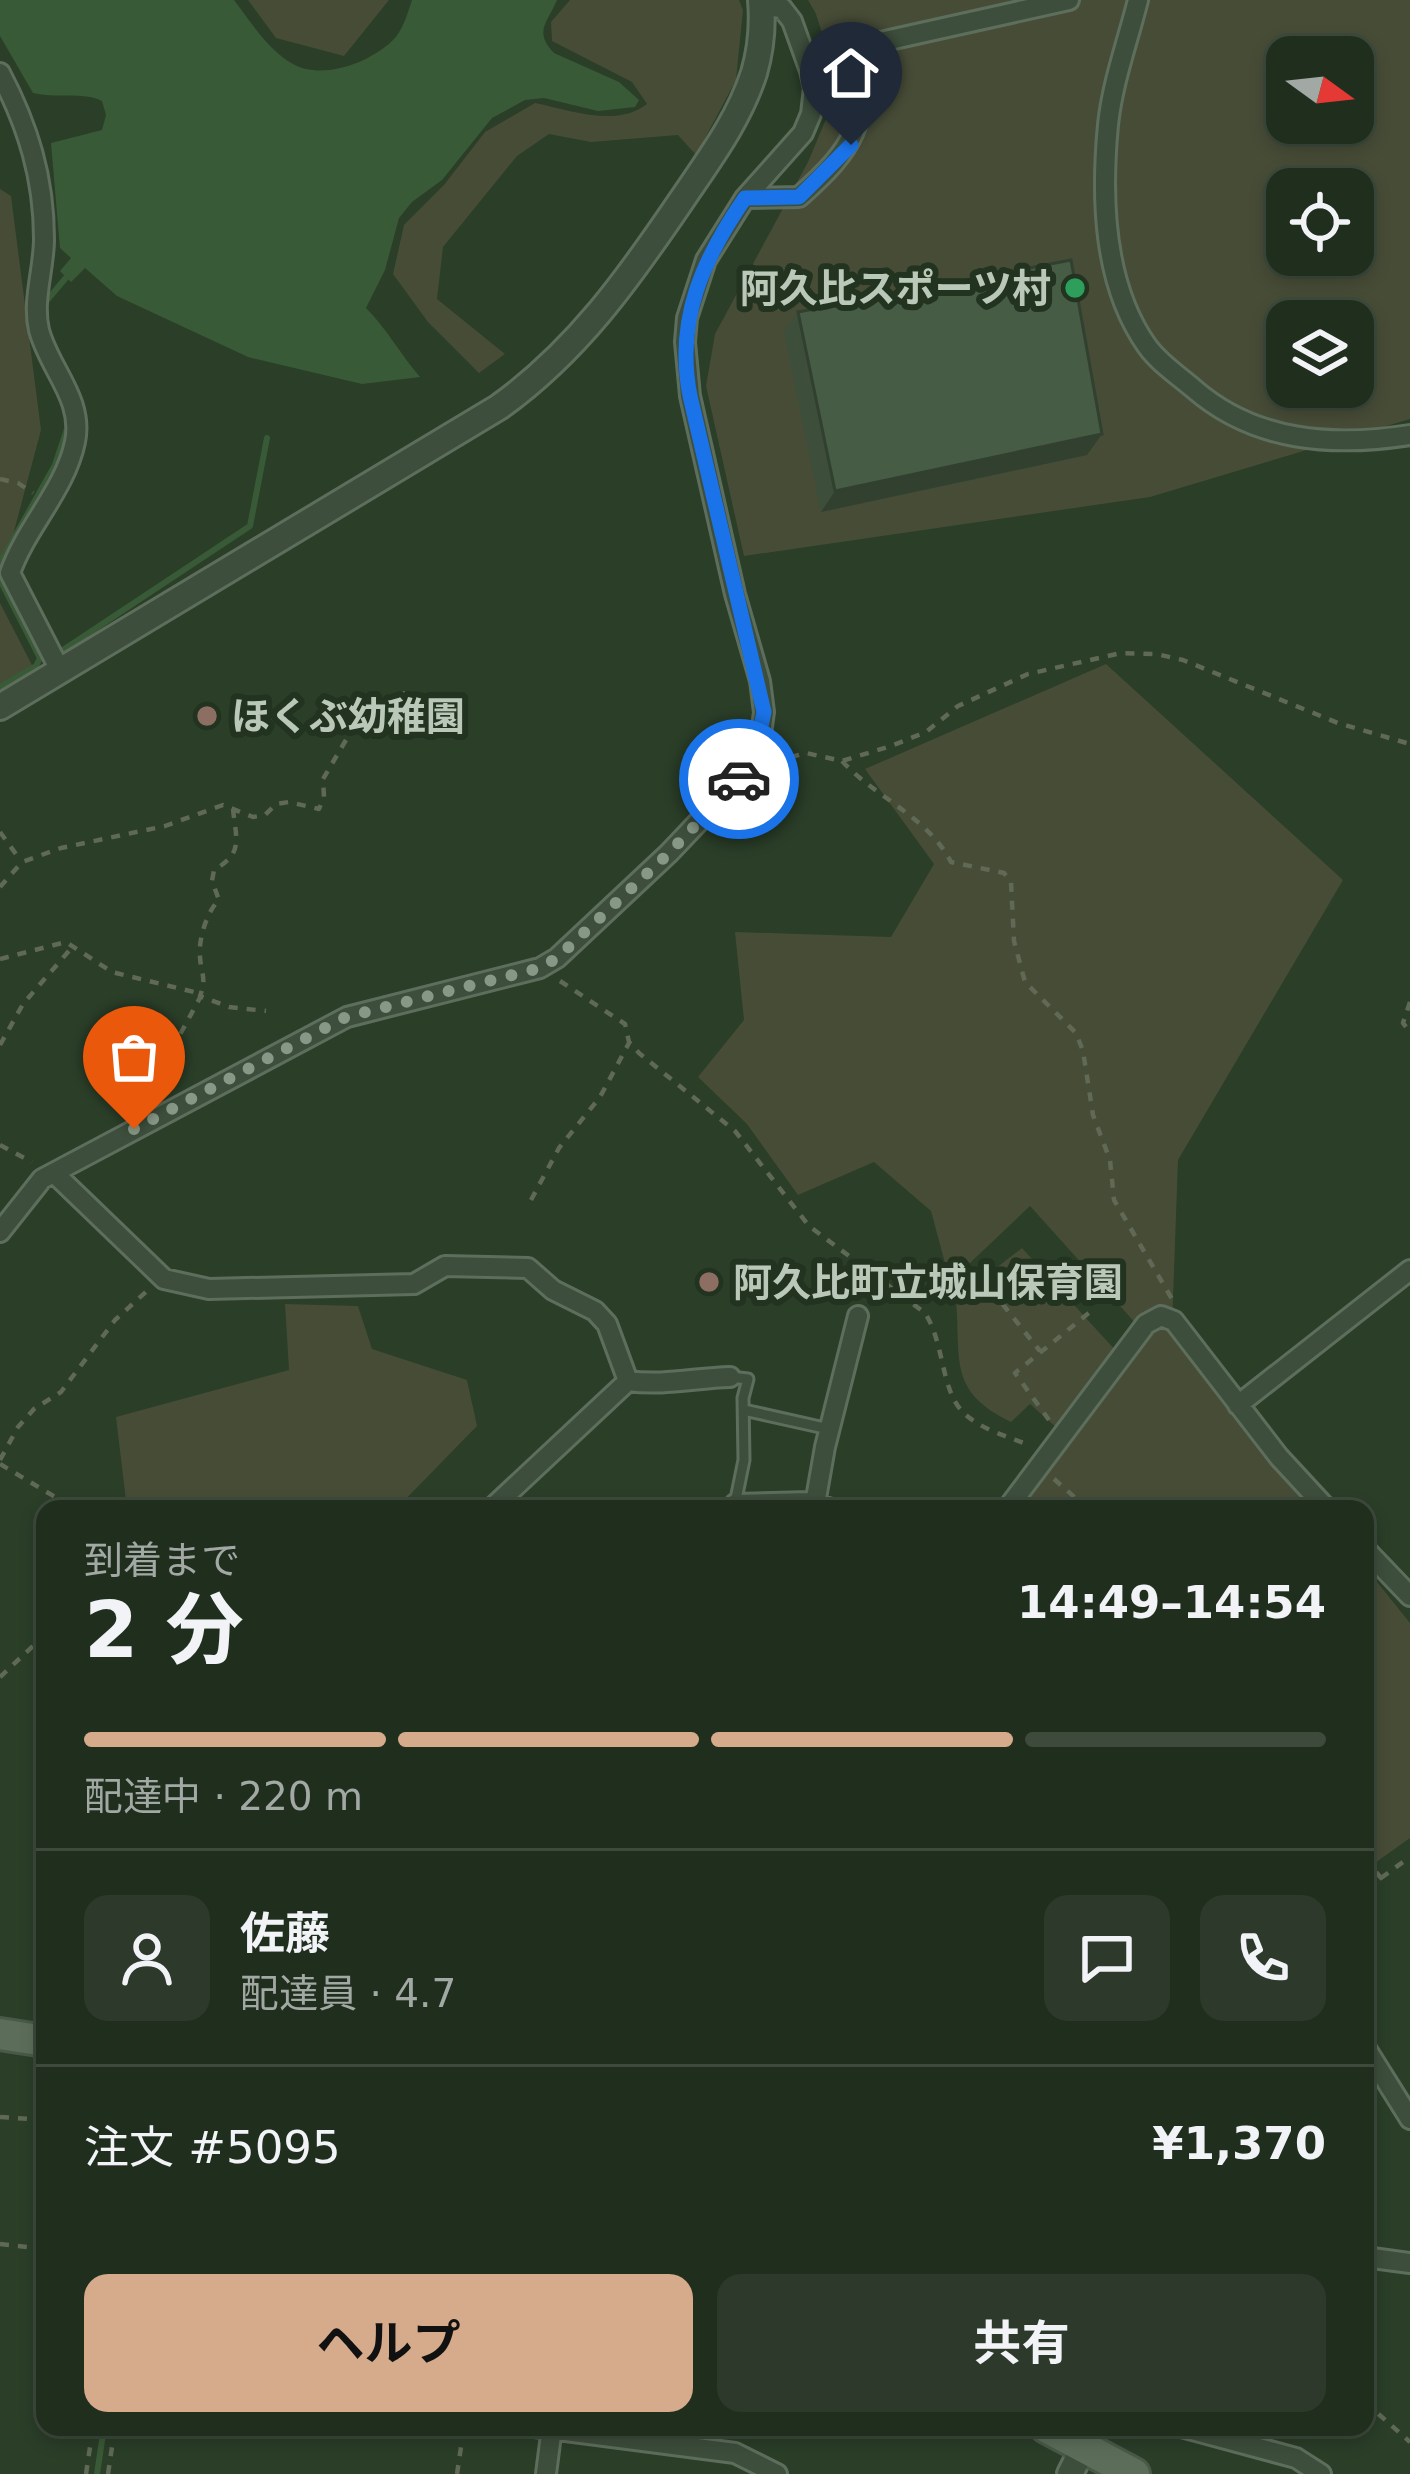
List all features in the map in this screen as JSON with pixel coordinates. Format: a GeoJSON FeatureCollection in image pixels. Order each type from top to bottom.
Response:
{"type":"FeatureCollection","features":[{"type":"Feature","properties":{"kind":"main road"},"geometry":{"type":"LineString","coordinates":[[0,2034],[36,2040]]}},
{"type":"Feature","properties":{"kind":"main road"},"geometry":{"type":"LineString","coordinates":[[1083,2450],[1134,2474]]}},
{"type":"Feature","properties":{"kind":"street"},"geometry":{"type":"LineString","coordinates":[[745,198],[799,197],[851,145],[863,85],[858,47],[1069,0]]}},
{"type":"Feature","properties":{"kind":"street"},"geometry":{"type":"LineString","coordinates":[[1138,0],[1108,123],[1108,229],[1114,279],[1149,349],[1216,408],[1288,436],[1322,442],[1410,435]]}},
{"type":"Feature","properties":{"kind":"street"},"geometry":{"type":"LineString","coordinates":[[0,706],[499,407],[552,364],[620,290],[738,111],[754,73],[761,40],[761,3],[782,8],[792,20],[814,88],[811,114],[803,133],[745,198],[706,260],[687,318],[685,342],[690,396],[760,681],[764,712],[752,762],[669,853],[557,958],[540,968],[346,1017],[51,1174],[0,1232]]}},
{"type":"Feature","properties":{"kind":"street"},"geometry":{"type":"LineString","coordinates":[[0,73],[33,146],[44,240],[39,330],[74,406],[76,421],[67,466],[10,573],[61,672]]}},
{"type":"Feature","properties":{"kind":"street"},"geometry":{"type":"LineString","coordinates":[[51,1174],[164,1280],[235,1290],[414,1284],[445,1266],[528,1268],[553,1290],[595,1311],[607,1324],[628,1381]]}},
{"type":"Feature","properties":{"kind":"street"},"geometry":{"type":"LineString","coordinates":[[1238,1405],[1410,1270]]}},
{"type":"Feature","properties":{"kind":"street"},"geometry":{"type":"LineString","coordinates":[[824,1500],[830,1429],[858,1316]]}},
{"type":"Feature","properties":{"kind":"street"},"geometry":{"type":"LineString","coordinates":[[1014,1500],[1156,1317],[1174,1321],[1319,1500]]}},
{"type":"Feature","properties":{"kind":"street"},"geometry":{"type":"LineString","coordinates":[[628,1381],[658,1385],[730,1377]]}},
{"type":"Feature","properties":{"kind":"street"},"geometry":{"type":"LineString","coordinates":[[501,1500],[628,1381]]}},
{"type":"Feature","properties":{"kind":"street"},"geometry":{"type":"LineString","coordinates":[[1374,1558],[1410,1596]]}},
{"type":"Feature","properties":{"kind":"street"},"geometry":{"type":"LineString","coordinates":[[1374,2062],[1410,2119]]}},
{"type":"Feature","properties":{"kind":"street"},"geometry":{"type":"LineString","coordinates":[[1374,2258],[1410,2263]]}},
{"type":"Feature","properties":{"kind":"street"},"geometry":{"type":"LineString","coordinates":[[545,2474],[546,2436]]}},
{"type":"Feature","properties":{"kind":"street"},"geometry":{"type":"LineString","coordinates":[[607,2436],[736,2453],[777,2474]]}},
{"type":"Feature","properties":{"kind":"street"},"geometry":{"type":"LineString","coordinates":[[1214,2436],[1296,2458],[1321,2474]]}},
{"type":"Feature","properties":{"kind":"lane"},"geometry":{"type":"LineString","coordinates":[[730,1377],[748,1379],[744,1460],[736,1500]]}},
{"type":"Feature","properties":{"kind":"lane"},"geometry":{"type":"LineString","coordinates":[[744,1410],[830,1429]]}},
{"type":"Feature","properties":{"kind":"path"},"geometry":{"type":"LineString","coordinates":[[0,479],[31,491]]}},
{"type":"Feature","properties":{"kind":"path"},"geometry":{"type":"LineString","coordinates":[[842,761],[926,732],[958,706],[1028,674],[1120,653],[1183,660],[1337,723],[1410,744]]}},
{"type":"Feature","properties":{"kind":"path"},"geometry":{"type":"LineString","coordinates":[[0,887],[22,862],[61,848],[165,826],[223,805],[253,817],[289,802],[319,809],[324,797],[322,779],[353,728],[375,710],[395,705],[402,690],[407,704],[417,709],[418,723],[449,716]]}},
{"type":"Feature","properties":{"kind":"path"},"geometry":{"type":"LineString","coordinates":[[752,762],[762,765],[806,754],[842,761],[921,824],[942,844],[951,862],[1004,873],[1011,882],[1014,940],[1024,982],[1076,1033],[1093,1115],[1110,1160],[1114,1200],[1176,1304]]}},
{"type":"Feature","properties":{"kind":"path"},"geometry":{"type":"LineString","coordinates":[[200,1094],[164,1064],[206,979],[199,954],[210,908],[219,900],[212,881],[214,870],[231,860],[237,846],[233,809]]}},
{"type":"Feature","properties":{"kind":"path"},"geometry":{"type":"LineString","coordinates":[[0,832],[22,862]]}},
{"type":"Feature","properties":{"kind":"path"},"geometry":{"type":"LineString","coordinates":[[0,959],[58,943],[74,945],[112,972],[202,994],[229,1007],[266,1011]]}},
{"type":"Feature","properties":{"kind":"path"},"geometry":{"type":"LineString","coordinates":[[0,1045],[23,1004],[74,945]]}},
{"type":"Feature","properties":{"kind":"path"},"geometry":{"type":"LineString","coordinates":[[540,968],[625,1024],[629,1042],[722,1118],[809,1226],[925,1313],[938,1332],[960,1409],[974,1421],[1048,1454]]}},
{"type":"Feature","properties":{"kind":"path"},"geometry":{"type":"LineString","coordinates":[[1410,1002],[1403,1023],[1410,1032]]}},
{"type":"Feature","properties":{"kind":"path"},"geometry":{"type":"LineString","coordinates":[[531,1200],[559,1148],[600,1097],[629,1042]]}},
{"type":"Feature","properties":{"kind":"path"},"geometry":{"type":"LineString","coordinates":[[0,1145],[51,1174]]}},
{"type":"Feature","properties":{"kind":"path"},"geometry":{"type":"LineString","coordinates":[[980,1276],[1040,1351]]}},
{"type":"Feature","properties":{"kind":"path"},"geometry":{"type":"LineString","coordinates":[[61,1500],[0,1462],[18,1427],[34,1409],[61,1392],[115,1320],[164,1280]]}},
{"type":"Feature","properties":{"kind":"path"},"geometry":{"type":"LineString","coordinates":[[1065,1431],[1043,1414],[1015,1373],[1095,1308]]}},
{"type":"Feature","properties":{"kind":"path"},"geometry":{"type":"LineString","coordinates":[[1051,1478],[1077,1500]]}},
{"type":"Feature","properties":{"kind":"path"},"geometry":{"type":"LineString","coordinates":[[0,1677],[33,1646]]}},
{"type":"Feature","properties":{"kind":"path"},"geometry":{"type":"LineString","coordinates":[[1374,1880],[1410,1857]]}},
{"type":"Feature","properties":{"kind":"path"},"geometry":{"type":"LineString","coordinates":[[1374,1869],[1381,1878]]}},
{"type":"Feature","properties":{"kind":"path"},"geometry":{"type":"LineString","coordinates":[[0,2116],[36,2119]]}},
{"type":"Feature","properties":{"kind":"path"},"geometry":{"type":"LineString","coordinates":[[0,2243],[36,2248]]}},
{"type":"Feature","properties":{"kind":"path"},"geometry":{"type":"LineString","coordinates":[[1374,2410],[1410,2442]]}},
{"type":"Feature","properties":{"kind":"path"},"geometry":{"type":"LineString","coordinates":[[86,2474],[92,2436]]}},
{"type":"Feature","properties":{"kind":"path"},"geometry":{"type":"LineString","coordinates":[[108,2474],[114,2436]]}},
{"type":"Feature","properties":{"kind":"path"},"geometry":{"type":"LineString","coordinates":[[457,2474],[463,2436]]}},
{"type":"Feature","properties":{"kind":"shaded area"},"geometry":{"type":"Polygon","coordinates":[[[0,0],[234,0],[275,51],[304,69],[330,70],[357,63],[391,42],[412,0],[557,0],[543,32],[554,53],[619,82],[639,100],[635,107],[598,111],[544,98],[525,100],[492,118],[442,180],[399,218],[385,270],[366,308],[420,377],[362,384],[248,357],[117,296],[85,268],[71,282],[60,271],[71,258],[60,248],[51,143],[102,130],[106,115],[102,101],[94,98],[33,93],[0,36],[0,0]]]}},
{"type":"Feature","properties":{"kind":"shaded area"},"geometry":{"type":"Polygon","coordinates":[[[248,0],[389,0],[344,56],[276,38],[248,0]]]}},
{"type":"Feature","properties":{"kind":"shaded area"},"geometry":{"type":"Polygon","coordinates":[[[570,0],[739,0],[743,10],[736,80],[696,155],[678,135],[591,142],[549,134],[517,156],[443,247],[437,299],[505,354],[479,373],[428,322],[393,274],[404,225],[444,185],[485,132],[535,103],[607,116],[647,104],[632,82],[552,41],[551,22],[570,0]]]}},
{"type":"Feature","properties":{"kind":"shaded area","name":"阿久比スポーツ村"},"geometry":{"type":"Polygon","coordinates":[[[808,0],[1410,0],[1410,419],[1150,497],[744,556],[706,386],[715,334],[808,162],[839,88],[808,0]]]}},
{"type":"Feature","properties":{"kind":"shaded area"},"geometry":{"type":"Polygon","coordinates":[[[0,189],[11,196],[41,430],[0,584],[0,189]]]}},
{"type":"Feature","properties":{"kind":"shaded area"},"geometry":{"type":"Polygon","coordinates":[[[0,603],[35,671],[0,692],[0,603]]]}},
{"type":"Feature","properties":{"kind":"shaded area"},"geometry":{"type":"Polygon","coordinates":[[[1106,664],[1343,880],[1178,1160],[1172,1327],[1311,1500],[1002,1500],[1058,1429],[1030,1404],[1011,1422],[977,1399],[962,1372],[956,1299],[1022,1248],[1117,1352],[1138,1326],[1030,1206],[950,1282],[931,1211],[874,1162],[798,1195],[747,1124],[698,1077],[744,1020],[735,932],[891,937],[934,864],[865,769],[1106,664]]]}},
{"type":"Feature","properties":{"kind":"shaded area"},"geometry":{"type":"Polygon","coordinates":[[[285,1304],[358,1306],[372,1349],[467,1380],[477,1426],[405,1500],[126,1500],[116,1417],[289,1370],[285,1304]]]}},
{"type":"Feature","properties":{"kind":"shaded area"},"geometry":{"type":"Polygon","coordinates":[[[1374,1578],[1410,1623],[1410,1838],[1374,1864],[1374,1578]]]}},
{"type":"Feature","properties":{"kind":"building"},"geometry":{"type":"Polygon","coordinates":[[[1071,260],[1102,434],[835,491],[798,312],[1071,260]]]}},
{"type":"Feature","properties":{"kind":"waterway"},"geometry":{"type":"LineString","coordinates":[[48,299],[70,273]]}},
{"type":"Feature","properties":{"kind":"waterway"},"geometry":{"type":"LineString","coordinates":[[0,563],[55,465],[68,426]]}},
{"type":"Feature","properties":{"kind":"waterway"},"geometry":{"type":"LineString","coordinates":[[63,650],[250,526],[267,438]]}},
{"type":"Feature","properties":{"kind":"waterway"},"geometry":{"type":"LineString","coordinates":[[0,580],[40,658],[36,666],[0,687]]}},
{"type":"Feature","properties":{"kind":"waterway"},"geometry":{"type":"LineString","coordinates":[[97,2474],[103,2436]]}},
{"type":"Feature","properties":{"kind":"way so far"},"geometry":{"type":"LineString","coordinates":[[134,1129],[346,1017],[540,968],[557,958],[669,853],[739,779]]}},
{"type":"Feature","properties":{"kind":"place","name":"阿久比スポーツ村"},"geometry":{"type":"Point","coordinates":[1075,288]}},
{"type":"Feature","properties":{"kind":"place","name":"ほくぶ幼稚園"},"geometry":{"type":"Point","coordinates":[207,716]}},
{"type":"Feature","properties":{"kind":"place","name":"阿久比町立城山保育園"},"geometry":{"type":"Point","coordinates":[709,1282]}},
{"type":"Feature","properties":{"kind":"route"},"geometry":{"type":"LineString","coordinates":[[739,779],[754,758],[764,712],[685,372],[687,318],[706,260],[745,198],[799,197],[851,145]]}}]}
